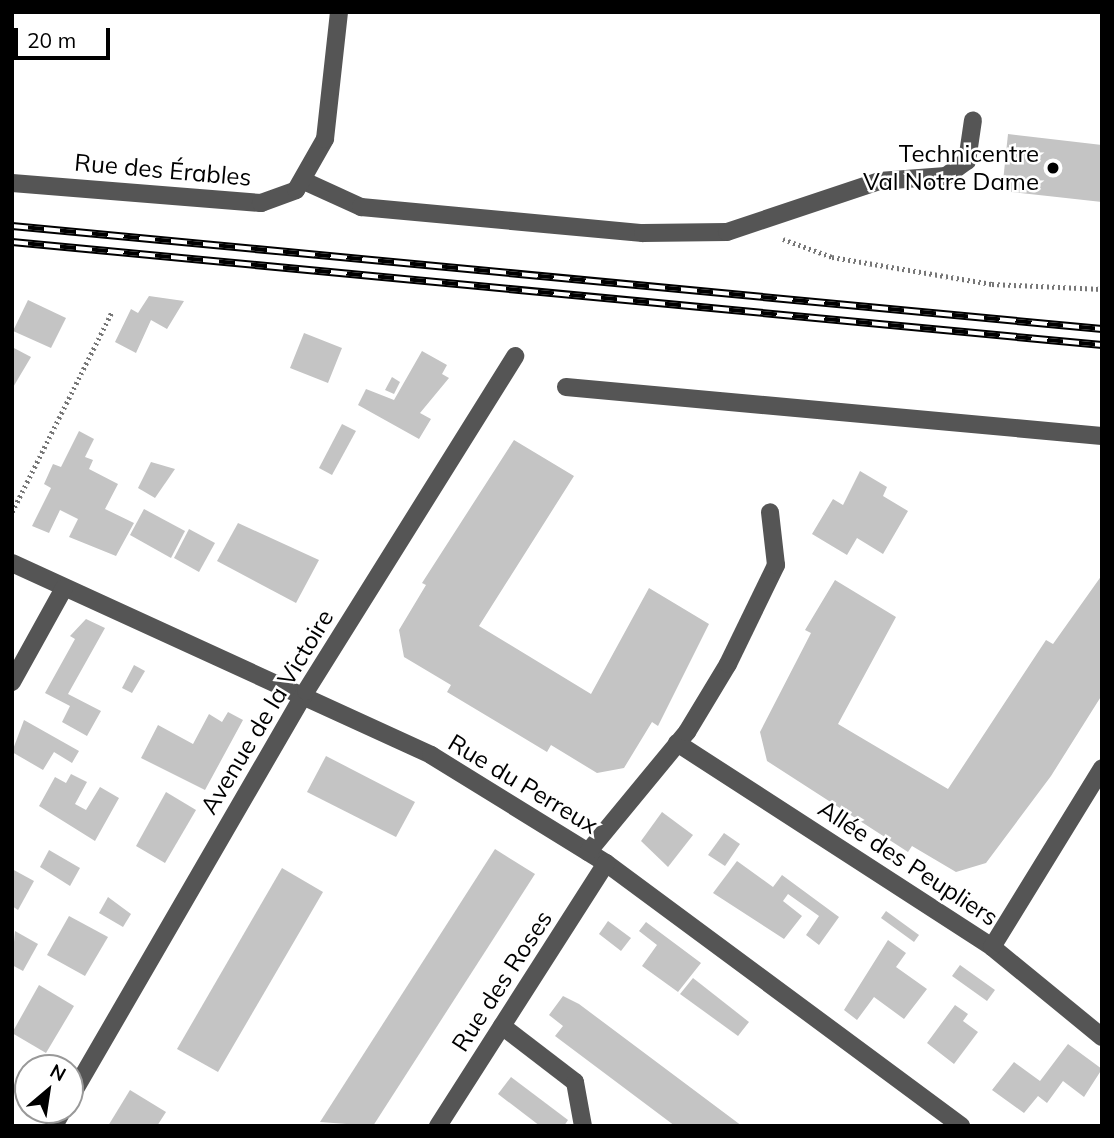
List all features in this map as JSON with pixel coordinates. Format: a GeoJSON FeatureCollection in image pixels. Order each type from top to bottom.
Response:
{"type":"FeatureCollection","features":[{"type":"Feature","properties":{"kind":"street"},"geometry":{"type":"LineString","coordinates":[[339,12],[325,139],[304,181],[361,207],[687,236],[760,223],[879,181],[946,176],[967,161],[973,120]]}},
{"type":"Feature","properties":{"kind":"street","name":"Rue des Érables"},"geometry":{"type":"LineString","coordinates":[[12,183],[261,203],[296,190],[304,181]]}},
{"type":"Feature","properties":{"kind":"street","name":"Avenue de la Victoire"},"geometry":{"type":"LineString","coordinates":[[84,1074],[304,694],[515,356]]}},
{"type":"Feature","properties":{"kind":"street"},"geometry":{"type":"LineString","coordinates":[[566,387],[1102,436]]}},
{"type":"Feature","properties":{"kind":"street"},"geometry":{"type":"LineString","coordinates":[[588,852],[677,743],[727,664],[776,565],[769,512]]}},
{"type":"Feature","properties":{"kind":"street","name":"Rue du Perreux"},"geometry":{"type":"LineString","coordinates":[[12,563],[304,694],[431,755],[606,863],[961,1126]]}},
{"type":"Feature","properties":{"kind":"street"},"geometry":{"type":"LineString","coordinates":[[12,682],[64,588]]}},
{"type":"Feature","properties":{"kind":"street","name":"Allée des Peupliers"},"geometry":{"type":"LineString","coordinates":[[677,743],[992,947],[1102,1037]]}},
{"type":"Feature","properties":{"kind":"street"},"geometry":{"type":"LineString","coordinates":[[992,947],[1102,768]]}},
{"type":"Feature","properties":{"kind":"street","name":"Rue des Roses"},"geometry":{"type":"LineString","coordinates":[[438,1126],[606,863]]}},
{"type":"Feature","properties":{"kind":"street"},"geometry":{"type":"LineString","coordinates":[[502,1026],[575,1082],[583,1126]]}},
{"type":"Feature","properties":{"kind":"path"},"geometry":{"type":"LineString","coordinates":[[760,223],[785,240],[832,257],[992,284],[1102,289]]}},
{"type":"Feature","properties":{"kind":"path"},"geometry":{"type":"LineString","coordinates":[[12,512],[112,311]]}},
{"type":"Feature","properties":{"kind":"building","name":"Technicentre Val Notre Dame"},"geometry":{"type":"Polygon","coordinates":[[[1008,134],[1102,145],[1102,202],[1002,191],[1008,134]]]}},
{"type":"Feature","properties":{"kind":"building"},"geometry":{"type":"Polygon","coordinates":[[[149,296],[184,301],[167,329],[151,320],[136,353],[115,342],[131,309],[138,313],[149,296]]]}},
{"type":"Feature","properties":{"kind":"building"},"geometry":{"type":"Polygon","coordinates":[[[28,300],[66,318],[51,348],[13,331],[28,300]]]}},
{"type":"Feature","properties":{"kind":"building"},"geometry":{"type":"Polygon","coordinates":[[[304,333],[342,348],[328,383],[290,368],[304,333]]]}},
{"type":"Feature","properties":{"kind":"building"},"geometry":{"type":"Polygon","coordinates":[[[12,347],[31,357],[12,389],[12,347]]]}},
{"type":"Feature","properties":{"kind":"building"},"geometry":{"type":"Polygon","coordinates":[[[422,351],[447,365],[442,374],[449,378],[420,413],[431,419],[419,439],[358,405],[366,389],[394,400],[422,351]]]}},
{"type":"Feature","properties":{"kind":"building"},"geometry":{"type":"Polygon","coordinates":[[[392,377],[400,382],[394,394],[385,390],[392,377]]]}},
{"type":"Feature","properties":{"kind":"building"},"geometry":{"type":"Polygon","coordinates":[[[342,424],[356,431],[332,475],[319,468],[342,424]]]}},
{"type":"Feature","properties":{"kind":"building"},"geometry":{"type":"Polygon","coordinates":[[[79,431],[94,439],[85,457],[93,460],[89,469],[118,484],[105,509],[134,523],[116,556],[69,537],[78,519],[60,510],[49,533],[32,526],[51,488],[44,484],[53,464],[61,467],[79,431]]]}},
{"type":"Feature","properties":{"kind":"building"},"geometry":{"type":"Polygon","coordinates":[[[514,440],[574,476],[479,626],[591,694],[649,588],[709,624],[658,726],[652,722],[624,768],[597,773],[551,745],[547,752],[447,692],[451,685],[404,657],[399,630],[426,585],[422,583],[514,440]]]}},
{"type":"Feature","properties":{"kind":"building"},"geometry":{"type":"Polygon","coordinates":[[[151,462],[175,469],[155,498],[138,488],[151,462]]]}},
{"type":"Feature","properties":{"kind":"building"},"geometry":{"type":"Polygon","coordinates":[[[860,471],[887,487],[883,496],[908,511],[883,554],[857,538],[847,555],[812,534],[833,499],[843,505],[860,471]]]}},
{"type":"Feature","properties":{"kind":"building"},"geometry":{"type":"Polygon","coordinates":[[[144,509],[185,531],[171,558],[130,535],[144,509]]]}},
{"type":"Feature","properties":{"kind":"building"},"geometry":{"type":"Polygon","coordinates":[[[238,523],[319,560],[296,603],[217,561],[238,523]]]}},
{"type":"Feature","properties":{"kind":"building"},"geometry":{"type":"Polygon","coordinates":[[[189,529],[215,543],[199,572],[174,558],[189,529]]]}},
{"type":"Feature","properties":{"kind":"building"},"geometry":{"type":"Polygon","coordinates":[[[1102,575],[1102,695],[1051,776],[986,863],[956,872],[912,846],[908,852],[767,761],[760,732],[811,633],[805,630],[835,580],[896,617],[838,724],[948,789],[1046,640],[1053,644],[1102,575]]]}},
{"type":"Feature","properties":{"kind":"building"},"geometry":{"type":"Polygon","coordinates":[[[86,619],[105,628],[68,694],[101,711],[87,736],[62,722],[70,706],[45,693],[75,639],[70,636],[86,619]]]}},
{"type":"Feature","properties":{"kind":"building"},"geometry":{"type":"Polygon","coordinates":[[[134,665],[145,671],[132,693],[122,688],[134,665]]]}},
{"type":"Feature","properties":{"kind":"building"},"geometry":{"type":"Polygon","coordinates":[[[228,712],[243,720],[205,790],[141,758],[158,725],[193,744],[209,714],[222,722],[228,712]]]}},
{"type":"Feature","properties":{"kind":"building"},"geometry":{"type":"Polygon","coordinates":[[[24,720],[79,751],[72,763],[54,752],[43,770],[12,752],[24,720]]]}},
{"type":"Feature","properties":{"kind":"building"},"geometry":{"type":"Polygon","coordinates":[[[326,756],[415,802],[396,837],[307,792],[326,756]]]}},
{"type":"Feature","properties":{"kind":"building"},"geometry":{"type":"Polygon","coordinates":[[[71,774],[87,782],[75,804],[86,810],[100,787],[119,798],[95,841],[39,806],[55,777],[66,783],[71,774]]]}},
{"type":"Feature","properties":{"kind":"building"},"geometry":{"type":"Polygon","coordinates":[[[166,792],[196,810],[165,863],[136,846],[166,792]]]}},
{"type":"Feature","properties":{"kind":"building"},"geometry":{"type":"Polygon","coordinates":[[[662,812],[693,835],[668,867],[641,841],[662,812]]]}},
{"type":"Feature","properties":{"kind":"building"},"geometry":{"type":"Polygon","coordinates":[[[724,833],[740,844],[725,866],[708,855],[724,833]]]}},
{"type":"Feature","properties":{"kind":"building"},"geometry":{"type":"Polygon","coordinates":[[[495,849],[535,874],[373,1126],[320,1122],[495,849]]]}},
{"type":"Feature","properties":{"kind":"building"},"geometry":{"type":"Polygon","coordinates":[[[49,850],[80,868],[70,886],[40,867],[49,850]]]}},
{"type":"Feature","properties":{"kind":"building"},"geometry":{"type":"Polygon","coordinates":[[[737,861],[773,887],[782,875],[839,917],[819,945],[806,935],[819,916],[788,894],[783,901],[802,916],[784,939],[713,893],[737,861]]]}},
{"type":"Feature","properties":{"kind":"building"},"geometry":{"type":"Polygon","coordinates":[[[282,868],[323,892],[218,1072],[177,1049],[282,868]]]}},
{"type":"Feature","properties":{"kind":"building"},"geometry":{"type":"Polygon","coordinates":[[[12,869],[34,881],[18,910],[12,906],[12,869]]]}},
{"type":"Feature","properties":{"kind":"building"},"geometry":{"type":"Polygon","coordinates":[[[108,897],[131,914],[123,927],[99,913],[108,897]]]}},
{"type":"Feature","properties":{"kind":"building"},"geometry":{"type":"Polygon","coordinates":[[[886,911],[919,935],[914,942],[881,918],[886,911]]]}},
{"type":"Feature","properties":{"kind":"building"},"geometry":{"type":"Polygon","coordinates":[[[69,916],[108,937],[85,976],[47,955],[69,916]]]}},
{"type":"Feature","properties":{"kind":"building"},"geometry":{"type":"Polygon","coordinates":[[[608,921],[631,938],[621,951],[599,934],[608,921]]]}},
{"type":"Feature","properties":{"kind":"building"},"geometry":{"type":"Polygon","coordinates":[[[646,922],[701,963],[678,992],[642,966],[657,945],[639,931],[646,922]]]}},
{"type":"Feature","properties":{"kind":"building"},"geometry":{"type":"Polygon","coordinates":[[[15,931],[38,944],[23,971],[12,965],[15,931]]]}},
{"type":"Feature","properties":{"kind":"building"},"geometry":{"type":"Polygon","coordinates":[[[888,940],[906,953],[896,967],[927,989],[904,1019],[874,997],[857,1020],[844,1010],[888,940]]]}},
{"type":"Feature","properties":{"kind":"building"},"geometry":{"type":"Polygon","coordinates":[[[960,965],[995,990],[987,1001],[952,976],[960,965]]]}},
{"type":"Feature","properties":{"kind":"building"},"geometry":{"type":"Polygon","coordinates":[[[693,978],[749,1022],[738,1036],[680,994],[693,978]]]}},
{"type":"Feature","properties":{"kind":"building"},"geometry":{"type":"Polygon","coordinates":[[[39,985],[74,1006],[46,1053],[12,1033],[39,985]]]}},
{"type":"Feature","properties":{"kind":"building"},"geometry":{"type":"Polygon","coordinates":[[[563,996],[579,1004],[742,1126],[675,1126],[555,1036],[563,1026],[549,1015],[563,996]]]}},
{"type":"Feature","properties":{"kind":"building"},"geometry":{"type":"Polygon","coordinates":[[[955,1005],[968,1014],[963,1021],[978,1032],[954,1064],[927,1043],[955,1005]]]}},
{"type":"Feature","properties":{"kind":"building"},"geometry":{"type":"Polygon","coordinates":[[[1068,1044],[1102,1069],[1084,1097],[1063,1081],[1047,1103],[1038,1096],[1024,1113],[992,1090],[1014,1062],[1040,1081],[1068,1044]]]}},
{"type":"Feature","properties":{"kind":"building"},"geometry":{"type":"Polygon","coordinates":[[[511,1077],[568,1120],[564,1126],[540,1126],[498,1094],[511,1077]]]}},
{"type":"Feature","properties":{"kind":"building"},"geometry":{"type":"Polygon","coordinates":[[[130,1090],[166,1112],[157,1126],[108,1126],[130,1090]]]}},
{"type":"Feature","properties":{"kind":"railway"},"geometry":{"type":"LineString","coordinates":[[12,226],[1102,329]]}},
{"type":"Feature","properties":{"kind":"railway"},"geometry":{"type":"LineString","coordinates":[[12,242],[1102,345]]}},
{"type":"Feature","properties":{"kind":"place","name":"Technicentre Val Notre Dame"},"geometry":{"type":"Point","coordinates":[1053,168]}}]}
